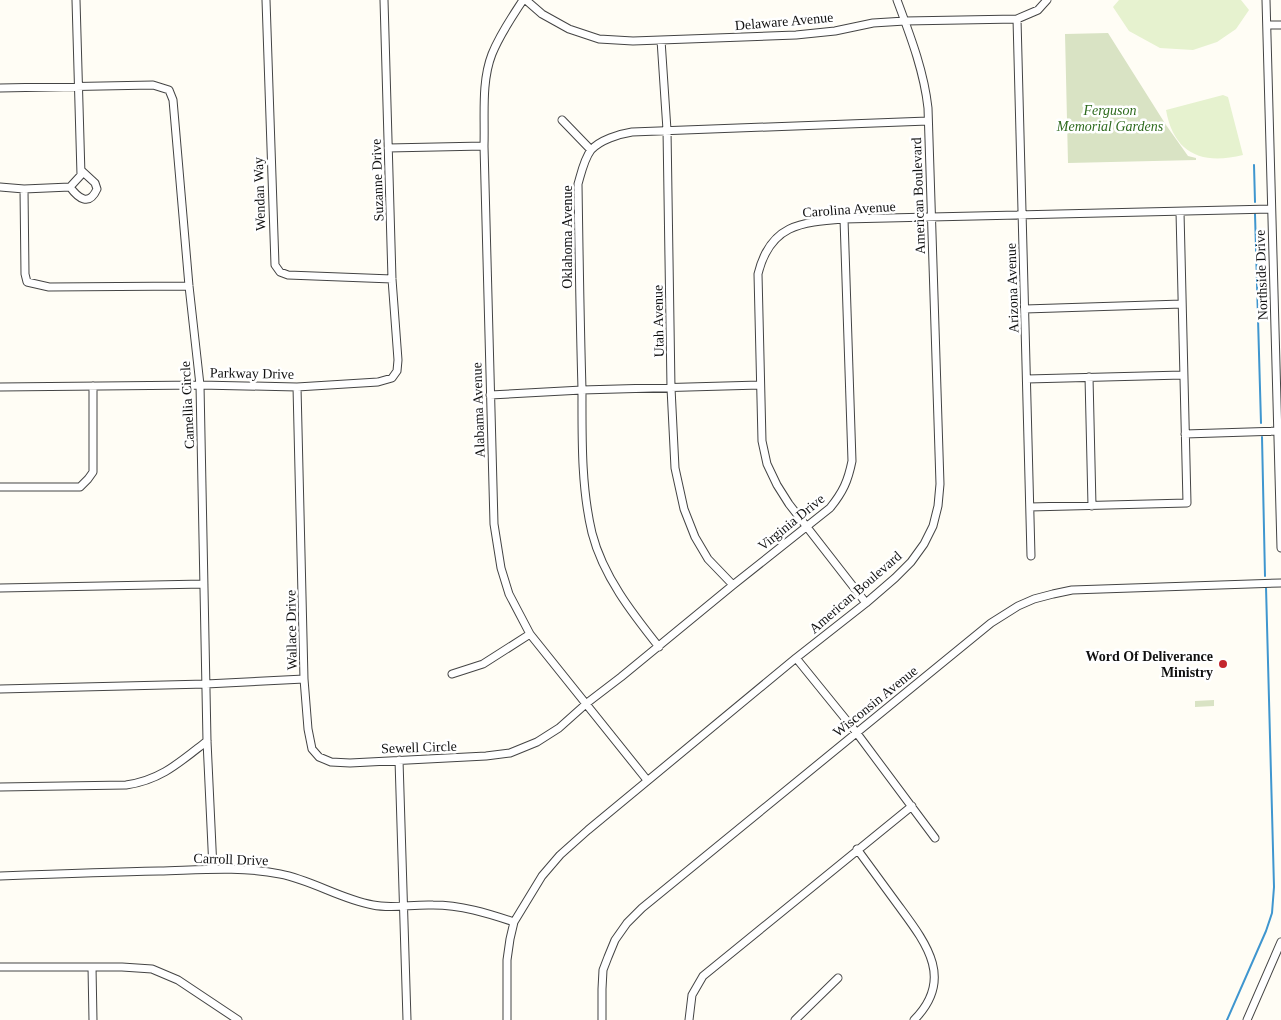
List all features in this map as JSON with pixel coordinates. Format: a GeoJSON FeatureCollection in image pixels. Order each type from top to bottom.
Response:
{"type":"FeatureCollection","features":[{"type":"Feature","properties":{"kind":"street"},"geometry":{"type":"LineString","coordinates":[[0,187],[24,189],[70,187],[78,180],[82,171],[76,0]]}},
{"type":"Feature","properties":{"kind":"street","name":"Wendan Way"},"geometry":{"type":"LineString","coordinates":[[266,0],[275,265],[280,272],[288,275],[392,279]]}},
{"type":"Feature","properties":{"kind":"street","name":"Suzanne Drive"},"geometry":{"type":"LineString","coordinates":[[384,0],[392,279],[398,360]]}},
{"type":"Feature","properties":{"kind":"street","name":"Delaware Avenue"},"geometry":{"type":"LineString","coordinates":[[525,0],[542,14],[569,29],[599,39],[633,41],[796,35],[873,23],[905,21],[1017,19],[1038,10],[1047,0]]}},
{"type":"Feature","properties":{"kind":"street","name":"Alabama Avenue"},"geometry":{"type":"LineString","coordinates":[[525,0],[502,32],[487,71],[484,146],[494,524],[501,568],[508,594],[530,634],[647,780]]}},
{"type":"Feature","properties":{"kind":"street","name":"American Boulevard"},"geometry":{"type":"LineString","coordinates":[[507,1020],[507,960],[514,922],[542,876],[560,855],[647,780],[866,603],[905,567],[924,544],[933,526],[938,506],[940,484],[932,216],[926,91],[918,60],[897,0]]}},
{"type":"Feature","properties":{"kind":"street","name":"Northside Drive"},"geometry":{"type":"LineString","coordinates":[[1266,0],[1271,209],[1277,280],[1277,431],[1281,548]]}},
{"type":"Feature","properties":{"kind":"street","name":"Arizona Avenue"},"geometry":{"type":"LineString","coordinates":[[1017,19],[1031,556]]}},
{"type":"Feature","properties":{"kind":"street"},"geometry":{"type":"LineString","coordinates":[[1267,25],[1281,25]]}},
{"type":"Feature","properties":{"kind":"street","name":"Utah Avenue"},"geometry":{"type":"LineString","coordinates":[[662,40],[667,130],[671,388],[675,468],[684,509],[695,537],[708,559],[733,585]]}},
{"type":"Feature","properties":{"kind":"street","name":"Camellia Circle"},"geometry":{"type":"LineString","coordinates":[[0,88],[153,85],[168,90],[173,100],[189,286],[200,385],[206,684]]}},
{"type":"Feature","properties":{"kind":"street"},"geometry":{"type":"LineString","coordinates":[[562,120],[591,150],[619,134],[632,132],[928,121]]}},
{"type":"Feature","properties":{"kind":"street"},"geometry":{"type":"LineString","coordinates":[[388,148],[484,146]]}},
{"type":"Feature","properties":{"kind":"street","name":"Oklahoma Avenue"},"geometry":{"type":"LineString","coordinates":[[591,150],[578,184],[585,497],[592,534],[610,578],[627,606],[659,646]]}},
{"type":"Feature","properties":{"kind":"street"},"geometry":{"type":"LineString","coordinates":[[70,187],[76,196],[82,199],[87,199],[95,194],[97,189],[95,183],[82,171]]}},
{"type":"Feature","properties":{"kind":"street"},"geometry":{"type":"LineString","coordinates":[[24,189],[25,274],[27,282],[49,287],[189,286]]}},
{"type":"Feature","properties":{"kind":"street","name":"Carolina Avenue"},"geometry":{"type":"LineString","coordinates":[[866,603],[806,527],[776,485],[767,464],[762,441],[758,274],[762,256],[774,239],[793,226],[812,221],[844,219],[1271,209]]}},
{"type":"Feature","properties":{"kind":"street"},"geometry":{"type":"LineString","coordinates":[[1030,508],[1187,503],[1180,212]]}},
{"type":"Feature","properties":{"kind":"street","name":"Virginia Drive"},"geometry":{"type":"LineString","coordinates":[[587,703],[830,508],[842,494],[852,461],[844,219]]}},
{"type":"Feature","properties":{"kind":"street"},"geometry":{"type":"LineString","coordinates":[[1026,309],[1182,304]]}},
{"type":"Feature","properties":{"kind":"street","name":"Parkway Drive"},"geometry":{"type":"LineString","coordinates":[[0,387],[200,385],[297,387],[378,382],[392,378],[397,371],[398,360]]}},
{"type":"Feature","properties":{"kind":"street"},"geometry":{"type":"LineString","coordinates":[[1027,379],[1183,375]]}},
{"type":"Feature","properties":{"kind":"street"},"geometry":{"type":"LineString","coordinates":[[1089,377],[1092,506]]}},
{"type":"Feature","properties":{"kind":"street"},"geometry":{"type":"LineString","coordinates":[[490,395],[582,390],[760,385]]}},
{"type":"Feature","properties":{"kind":"street"},"geometry":{"type":"LineString","coordinates":[[0,487],[80,487],[88,479],[93,472],[94,386]]}},
{"type":"Feature","properties":{"kind":"street","name":"Wallace Drive"},"geometry":{"type":"LineString","coordinates":[[206,684],[304,678],[297,387]]}},
{"type":"Feature","properties":{"kind":"street"},"geometry":{"type":"LineString","coordinates":[[1185,434],[1277,431]]}},
{"type":"Feature","properties":{"kind":"street"},"geometry":{"type":"LineString","coordinates":[[0,588],[204,584]]}},
{"type":"Feature","properties":{"kind":"street","name":"Wisconsin Avenue"},"geometry":{"type":"LineString","coordinates":[[602,1020],[603,970],[615,940],[627,923],[669,886],[991,623],[1018,606],[1034,599],[1072,590],[1281,584]]}},
{"type":"Feature","properties":{"kind":"street"},"geometry":{"type":"LineString","coordinates":[[452,674],[483,664],[530,634]]}},
{"type":"Feature","properties":{"kind":"street"},"geometry":{"type":"LineString","coordinates":[[796,658],[856,732],[935,838]]}},
{"type":"Feature","properties":{"kind":"street","name":"Sewell Circle"},"geometry":{"type":"LineString","coordinates":[[304,678],[308,729],[312,749],[319,757],[331,762],[486,756],[510,753],[537,742],[560,728],[587,703]]}},
{"type":"Feature","properties":{"kind":"street"},"geometry":{"type":"LineString","coordinates":[[0,689],[206,684],[213,869]]}},
{"type":"Feature","properties":{"kind":"street"},"geometry":{"type":"LineString","coordinates":[[0,787],[126,785],[138,783],[162,774],[207,742]]}},
{"type":"Feature","properties":{"kind":"street"},"geometry":{"type":"LineString","coordinates":[[400,760],[407,1020]]}},
{"type":"Feature","properties":{"kind":"street"},"geometry":{"type":"LineString","coordinates":[[689,1020],[692,995],[703,976],[912,806]]}},
{"type":"Feature","properties":{"kind":"street"},"geometry":{"type":"LineString","coordinates":[[858,849],[916,929],[932,958],[935,974],[934,990],[924,1008],[914,1020]]}},
{"type":"Feature","properties":{"kind":"street","name":"Carroll Drive"},"geometry":{"type":"LineString","coordinates":[[0,876],[213,869],[254,870],[281,874],[373,906],[462,907],[514,922]]}},
{"type":"Feature","properties":{"kind":"street"},"geometry":{"type":"LineString","coordinates":[[1247,1020],[1281,942]]}},
{"type":"Feature","properties":{"kind":"street"},"geometry":{"type":"LineString","coordinates":[[92,966],[93,1020]]}},
{"type":"Feature","properties":{"kind":"street"},"geometry":{"type":"LineString","coordinates":[[0,967],[92,966],[152,969],[178,980],[238,1020]]}},
{"type":"Feature","properties":{"kind":"street"},"geometry":{"type":"LineString","coordinates":[[796,1020],[838,978]]}},
{"type":"Feature","properties":{"kind":"green space"},"geometry":{"type":"Polygon","coordinates":[[[1119,0],[1241,0],[1249,10],[1236,29],[1217,42],[1193,50],[1160,48],[1129,31],[1113,7],[1119,0]]]}},
{"type":"Feature","properties":{"kind":"green space","name":"Ferguson Memorial Gardens"},"geometry":{"type":"Polygon","coordinates":[[[1108,33],[1166,125],[1188,156],[1196,158],[1196,160],[1068,163],[1065,34],[1108,33]]]}},
{"type":"Feature","properties":{"kind":"green space"},"geometry":{"type":"Polygon","coordinates":[[[1223,95],[1228,97],[1243,155],[1215,158],[1203,157],[1192,153],[1176,137],[1166,110],[1223,95]]]}},
{"type":"Feature","properties":{"kind":"green space"},"geometry":{"type":"Polygon","coordinates":[[[1214,700],[1214,706],[1195,707],[1195,701],[1214,700]]]}},
{"type":"Feature","properties":{"kind":"waterway"},"geometry":{"type":"LineString","coordinates":[[1254,165],[1255,202]]}},
{"type":"Feature","properties":{"kind":"waterway"},"geometry":{"type":"LineString","coordinates":[[1255,214],[1261,423]]}},
{"type":"Feature","properties":{"kind":"waterway"},"geometry":{"type":"LineString","coordinates":[[1262,437],[1265,576]]}},
{"type":"Feature","properties":{"kind":"waterway"},"geometry":{"type":"LineString","coordinates":[[1227,1020],[1272,913],[1274,887],[1266,587]]}},
{"type":"Feature","properties":{"kind":"place","name":"Word Of Deliverance Ministry"},"geometry":{"type":"Point","coordinates":[1223,664]}}]}
